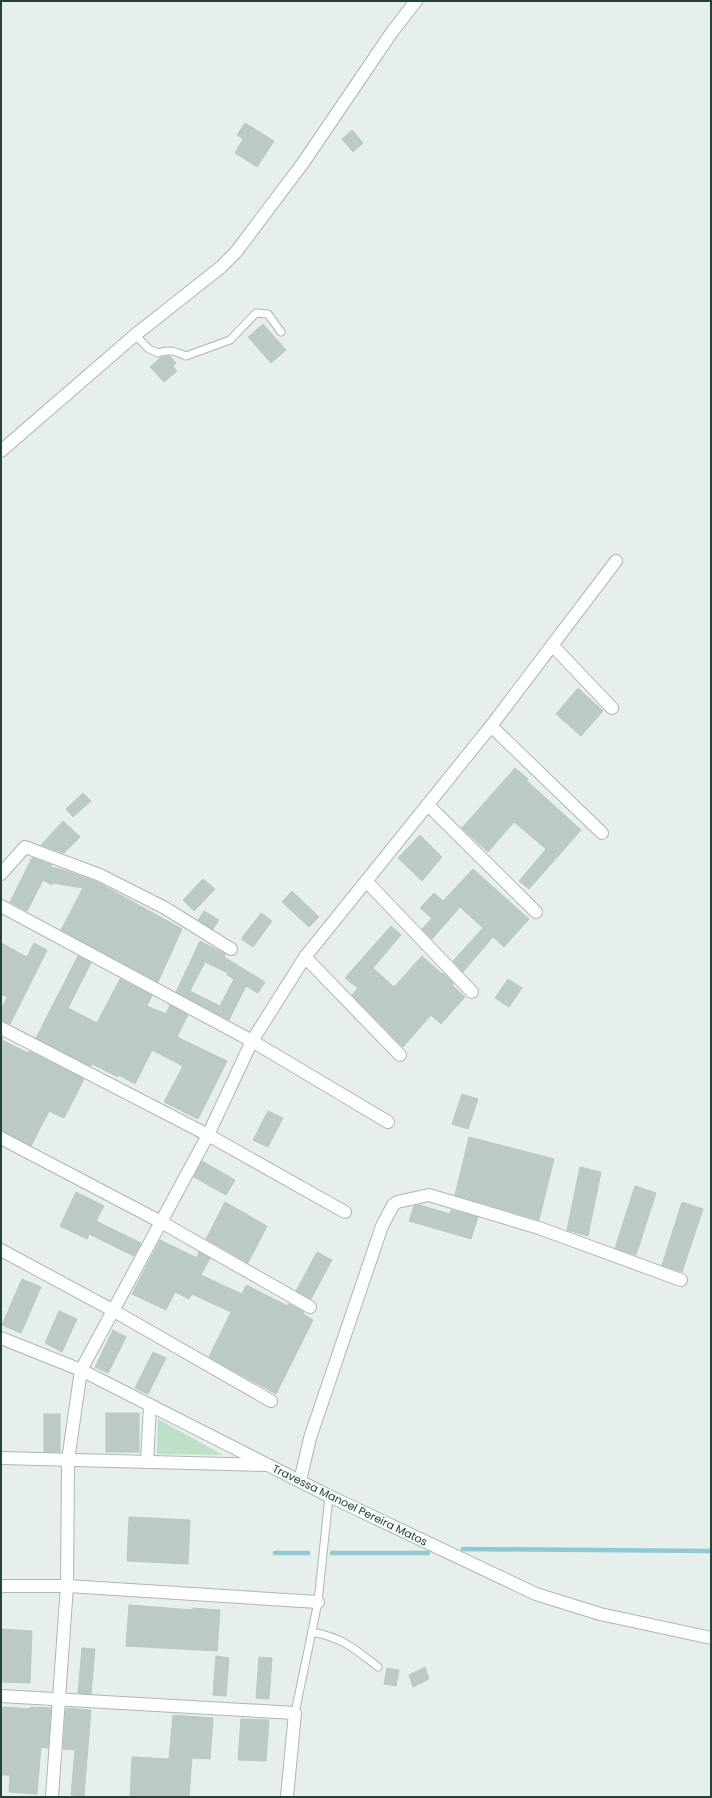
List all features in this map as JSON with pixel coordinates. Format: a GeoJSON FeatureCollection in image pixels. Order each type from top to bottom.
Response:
{"type":"FeatureCollection","features":[{"type":"Feature","properties":{"kind":"street"},"geometry":{"type":"LineString","coordinates":[[1,451],[135,335],[216,270],[236,252],[303,163],[392,32],[416,1]]}},
{"type":"Feature","properties":{"kind":"street"},"geometry":{"type":"LineString","coordinates":[[52,1797],[67,1586],[68,1460],[81,1370],[208,1135],[252,1041],[306,957],[491,726],[616,561]]}},
{"type":"Feature","properties":{"kind":"street"},"geometry":{"type":"LineString","coordinates":[[553,646],[612,708]]}},
{"type":"Feature","properties":{"kind":"street"},"geometry":{"type":"LineString","coordinates":[[491,726],[602,833]]}},
{"type":"Feature","properties":{"kind":"street"},"geometry":{"type":"LineString","coordinates":[[428,805],[536,912]]}},
{"type":"Feature","properties":{"kind":"street"},"geometry":{"type":"LineString","coordinates":[[1,874],[25,847],[100,875],[166,908],[231,949]]}},
{"type":"Feature","properties":{"kind":"street"},"geometry":{"type":"LineString","coordinates":[[367,882],[472,992]]}},
{"type":"Feature","properties":{"kind":"street"},"geometry":{"type":"LineString","coordinates":[[1,907],[252,1041],[388,1122]]}},
{"type":"Feature","properties":{"kind":"street"},"geometry":{"type":"LineString","coordinates":[[306,957],[400,1055]]}},
{"type":"Feature","properties":{"kind":"street"},"geometry":{"type":"LineString","coordinates":[[1,1028],[208,1135],[345,1212]]}},
{"type":"Feature","properties":{"kind":"street"},"geometry":{"type":"LineString","coordinates":[[1,1138],[161,1222],[310,1307]]}},
{"type":"Feature","properties":{"kind":"street"},"geometry":{"type":"LineString","coordinates":[[300,1481],[310,1438],[382,1226],[393,1205],[397,1202],[429,1195],[538,1228],[681,1280]]}},
{"type":"Feature","properties":{"kind":"street"},"geometry":{"type":"LineString","coordinates":[[1,1250],[114,1311],[271,1402]]}},
{"type":"Feature","properties":{"kind":"street","name":"Travessa Manoel Pereira Matos"},"geometry":{"type":"LineString","coordinates":[[1,1338],[81,1370],[329,1496],[536,1594],[600,1614],[711,1638]]}},
{"type":"Feature","properties":{"kind":"street"},"geometry":{"type":"LineString","coordinates":[[147,1462],[150,1405]]}},
{"type":"Feature","properties":{"kind":"street"},"geometry":{"type":"LineString","coordinates":[[1,1458],[270,1465]]}},
{"type":"Feature","properties":{"kind":"street"},"geometry":{"type":"LineString","coordinates":[[1,1586],[67,1586],[318,1602]]}},
{"type":"Feature","properties":{"kind":"street"},"geometry":{"type":"LineString","coordinates":[[1,1696],[58,1698],[295,1713],[287,1797]]}},
{"type":"Feature","properties":{"kind":"lane"},"geometry":{"type":"LineString","coordinates":[[135,335],[149,348],[158,353],[166,350],[172,350],[186,356],[230,340],[256,313],[268,314],[281,332]]}},
{"type":"Feature","properties":{"kind":"lane"},"geometry":{"type":"LineString","coordinates":[[295,1713],[318,1602],[329,1496]]}},
{"type":"Feature","properties":{"kind":"lane"},"geometry":{"type":"LineString","coordinates":[[312,1632],[340,1639],[352,1646],[378,1667]]}},
{"type":"Feature","properties":{"kind":"green space"},"geometry":{"type":"Polygon","coordinates":[[[158,1419],[223,1455],[157,1454],[158,1419]]]}},
{"type":"Feature","properties":{"kind":"building"},"geometry":{"type":"Polygon","coordinates":[[[245,123],[274,141],[257,167],[235,153],[243,139],[237,135],[245,123]]]}},
{"type":"Feature","properties":{"kind":"building"},"geometry":{"type":"Polygon","coordinates":[[[352,130],[363,143],[353,152],[342,139],[352,130]]]}},
{"type":"Feature","properties":{"kind":"building"},"geometry":{"type":"Polygon","coordinates":[[[263,324],[286,350],[271,363],[248,337],[263,324]]]}},
{"type":"Feature","properties":{"kind":"building"},"geometry":{"type":"Polygon","coordinates":[[[170,356],[176,363],[173,366],[177,371],[164,382],[150,367],[160,358],[170,356]]]}},
{"type":"Feature","properties":{"kind":"building"},"geometry":{"type":"Polygon","coordinates":[[[578,688],[603,711],[581,736],[556,714],[578,688]]]}},
{"type":"Feature","properties":{"kind":"building"},"geometry":{"type":"Polygon","coordinates":[[[515,768],[528,779],[526,780],[581,830],[529,889],[519,881],[546,849],[514,822],[488,852],[462,828],[515,768]]]}},
{"type":"Feature","properties":{"kind":"building"},"geometry":{"type":"Polygon","coordinates":[[[83,793],[91,801],[73,817],[66,809],[83,793]]]}},
{"type":"Feature","properties":{"kind":"building"},"geometry":{"type":"Polygon","coordinates":[[[63,821],[80,837],[64,853],[41,845],[63,821]]]}},
{"type":"Feature","properties":{"kind":"building"},"geometry":{"type":"Polygon","coordinates":[[[420,835],[442,857],[422,881],[398,858],[420,835]]]}},
{"type":"Feature","properties":{"kind":"building"},"geometry":{"type":"Polygon","coordinates":[[[32,858],[52,865],[50,867],[64,870],[97,882],[182,929],[158,982],[61,930],[83,888],[53,883],[52,885],[43,880],[27,911],[10,902],[32,858]]]}},
{"type":"Feature","properties":{"kind":"building"},"geometry":{"type":"Polygon","coordinates":[[[473,869],[529,919],[504,947],[493,937],[463,972],[453,961],[483,928],[460,907],[432,939],[422,929],[432,918],[420,908],[434,893],[443,901],[473,869]]]}},
{"type":"Feature","properties":{"kind":"building"},"geometry":{"type":"Polygon","coordinates":[[[203,879],[215,889],[194,911],[183,900],[203,879]]]}},
{"type":"Feature","properties":{"kind":"building"},"geometry":{"type":"Polygon","coordinates":[[[292,891],[319,917],[309,927],[282,902],[292,891]]]}},
{"type":"Feature","properties":{"kind":"building"},"geometry":{"type":"Polygon","coordinates":[[[204,911],[219,920],[213,929],[198,920],[204,911]]]}},
{"type":"Feature","properties":{"kind":"building"},"geometry":{"type":"Polygon","coordinates":[[[261,913],[272,921],[253,947],[241,939],[261,913]]]}},
{"type":"Feature","properties":{"kind":"building"},"geometry":{"type":"Polygon","coordinates":[[[391,926],[401,935],[373,968],[394,987],[422,956],[442,974],[443,973],[453,983],[453,986],[465,997],[441,1024],[431,1015],[403,1047],[352,995],[358,988],[345,978],[391,926]]]}},
{"type":"Feature","properties":{"kind":"building"},"geometry":{"type":"Polygon","coordinates":[[[200,941],[225,954],[224,957],[265,982],[258,993],[246,986],[229,1020],[176,992],[200,941]],[[205,962],[190,991],[220,1006],[234,979],[227,975],[228,973],[205,962]]]}},
{"type":"Feature","properties":{"kind":"building"},"geometry":{"type":"Polygon","coordinates":[[[1,943],[27,957],[34,943],[47,950],[10,1024],[1,1021],[1,1010],[7,997],[1,994],[1,943]]]}},
{"type":"Feature","properties":{"kind":"building"},"geometry":{"type":"Polygon","coordinates":[[[78,956],[91,963],[68,1008],[97,1023],[120,979],[152,995],[147,1006],[166,1014],[170,1005],[188,1015],[177,1037],[227,1061],[198,1119],[164,1102],[183,1066],[152,1050],[135,1084],[119,1075],[118,1077],[92,1064],[91,1066],[36,1038],[78,956]]]}},
{"type":"Feature","properties":{"kind":"building"},"geometry":{"type":"Polygon","coordinates":[[[508,979],[522,988],[509,1007],[495,998],[508,979]]]}},
{"type":"Feature","properties":{"kind":"building"},"geometry":{"type":"Polygon","coordinates":[[[1,1036],[3,1038],[2,1040],[28,1053],[29,1051],[84,1079],[64,1118],[49,1111],[31,1146],[1,1131],[1,1036]]]}},
{"type":"Feature","properties":{"kind":"building"},"geometry":{"type":"Polygon","coordinates":[[[462,1094],[478,1099],[468,1129],[452,1124],[462,1094]]]}},
{"type":"Feature","properties":{"kind":"building"},"geometry":{"type":"Polygon","coordinates":[[[268,1111],[283,1118],[268,1147],[253,1140],[268,1111]]]}},
{"type":"Feature","properties":{"kind":"building"},"geometry":{"type":"Polygon","coordinates":[[[469,1137],[554,1159],[539,1220],[455,1195],[469,1137]]]}},
{"type":"Feature","properties":{"kind":"building"},"geometry":{"type":"Polygon","coordinates":[[[202,1161],[235,1180],[226,1195],[194,1177],[202,1161]]]}},
{"type":"Feature","properties":{"kind":"building"},"geometry":{"type":"Polygon","coordinates":[[[580,1167],[601,1172],[588,1236],[567,1230],[580,1167]]]}},
{"type":"Feature","properties":{"kind":"building"},"geometry":{"type":"Polygon","coordinates":[[[635,1186],[656,1193],[636,1255],[615,1248],[635,1186]]]}},
{"type":"Feature","properties":{"kind":"building"},"geometry":{"type":"Polygon","coordinates":[[[76,1192],[104,1206],[96,1221],[141,1243],[134,1256],[89,1234],[87,1239],[60,1226],[76,1192]]]}},
{"type":"Feature","properties":{"kind":"building"},"geometry":{"type":"Polygon","coordinates":[[[225,1202],[267,1226],[248,1263],[206,1239],[225,1202]]]}},
{"type":"Feature","properties":{"kind":"building"},"geometry":{"type":"Polygon","coordinates":[[[682,1202],[703,1209],[682,1272],[662,1265],[682,1202]]]}},
{"type":"Feature","properties":{"kind":"building"},"geometry":{"type":"Polygon","coordinates":[[[420,1205],[450,1214],[451,1210],[478,1217],[471,1239],[409,1221],[414,1206],[420,1205]]]}},
{"type":"Feature","properties":{"kind":"building"},"geometry":{"type":"Polygon","coordinates":[[[160,1240],[195,1257],[197,1257],[199,1252],[210,1258],[201,1275],[242,1294],[246,1285],[288,1306],[289,1304],[304,1312],[303,1314],[313,1320],[276,1394],[209,1357],[231,1312],[192,1294],[189,1299],[175,1292],[166,1310],[132,1294],[160,1240]]]}},
{"type":"Feature","properties":{"kind":"building"},"geometry":{"type":"Polygon","coordinates":[[[317,1252],[332,1260],[311,1299],[296,1291],[317,1252]]]}},
{"type":"Feature","properties":{"kind":"building"},"geometry":{"type":"Polygon","coordinates":[[[22,1279],[41,1287],[21,1333],[2,1325],[22,1279]]]}},
{"type":"Feature","properties":{"kind":"building"},"geometry":{"type":"Polygon","coordinates":[[[59,1311],[77,1319],[62,1352],[45,1343],[59,1311]]]}},
{"type":"Feature","properties":{"kind":"building"},"geometry":{"type":"Polygon","coordinates":[[[113,1330],[126,1337],[108,1373],[95,1367],[113,1330]]]}},
{"type":"Feature","properties":{"kind":"building"},"geometry":{"type":"Polygon","coordinates":[[[153,1352],[166,1358],[148,1394],[135,1388],[153,1352]]]}},
{"type":"Feature","properties":{"kind":"building"},"geometry":{"type":"Polygon","coordinates":[[[106,1413],[139,1413],[139,1452],[106,1452],[106,1413]]]}},
{"type":"Feature","properties":{"kind":"building"},"geometry":{"type":"Polygon","coordinates":[[[44,1414],[60,1414],[60,1452],[44,1452],[44,1414]]]}},
{"type":"Feature","properties":{"kind":"building"},"geometry":{"type":"Polygon","coordinates":[[[129,1517],[190,1520],[188,1564],[127,1561],[129,1517]]]}},
{"type":"Feature","properties":{"kind":"building"},"geometry":{"type":"Polygon","coordinates":[[[129,1605],[193,1610],[193,1608],[220,1610],[217,1651],[126,1646],[129,1605]]]}},
{"type":"Feature","properties":{"kind":"building"},"geometry":{"type":"Polygon","coordinates":[[[1,1629],[32,1631],[30,1683],[1,1682],[1,1629]]]}},
{"type":"Feature","properties":{"kind":"building"},"geometry":{"type":"Polygon","coordinates":[[[82,1648],[95,1649],[91,1694],[78,1693],[82,1648]]]}},
{"type":"Feature","properties":{"kind":"building"},"geometry":{"type":"Polygon","coordinates":[[[216,1656],[229,1658],[226,1696],[213,1695],[216,1656]]]}},
{"type":"Feature","properties":{"kind":"building"},"geometry":{"type":"Polygon","coordinates":[[[259,1657],[272,1658],[269,1699],[256,1698],[259,1657]]]}},
{"type":"Feature","properties":{"kind":"building"},"geometry":{"type":"Polygon","coordinates":[[[425,1667],[429,1679],[413,1687],[409,1675],[425,1667]]]}},
{"type":"Feature","properties":{"kind":"building"},"geometry":{"type":"Polygon","coordinates":[[[387,1668],[399,1670],[396,1686],[384,1684],[387,1668]]]}},
{"type":"Feature","properties":{"kind":"building"},"geometry":{"type":"Polygon","coordinates":[[[30,1707],[51,1708],[48,1748],[41,1747],[37,1794],[9,1792],[10,1775],[1,1775],[1,1708],[30,1709],[30,1707]]]}},
{"type":"Feature","properties":{"kind":"building"},"geometry":{"type":"Polygon","coordinates":[[[66,1708],[91,1710],[84,1796],[71,1795],[75,1750],[63,1749],[66,1708]]]}},
{"type":"Feature","properties":{"kind":"building"},"geometry":{"type":"Polygon","coordinates":[[[173,1715],[213,1718],[210,1759],[192,1758],[189,1797],[130,1797],[132,1757],[169,1759],[173,1715]]]}},
{"type":"Feature","properties":{"kind":"building"},"geometry":{"type":"Polygon","coordinates":[[[241,1719],[269,1720],[266,1761],[238,1760],[241,1719]]]}},
{"type":"Feature","properties":{"kind":"waterway"},"geometry":{"type":"LineString","coordinates":[[463,1549],[711,1551]]}},
{"type":"Feature","properties":{"kind":"waterway"},"geometry":{"type":"LineString","coordinates":[[275,1553],[308,1553]]}},
{"type":"Feature","properties":{"kind":"waterway"},"geometry":{"type":"LineString","coordinates":[[332,1553],[428,1553]]}}]}
